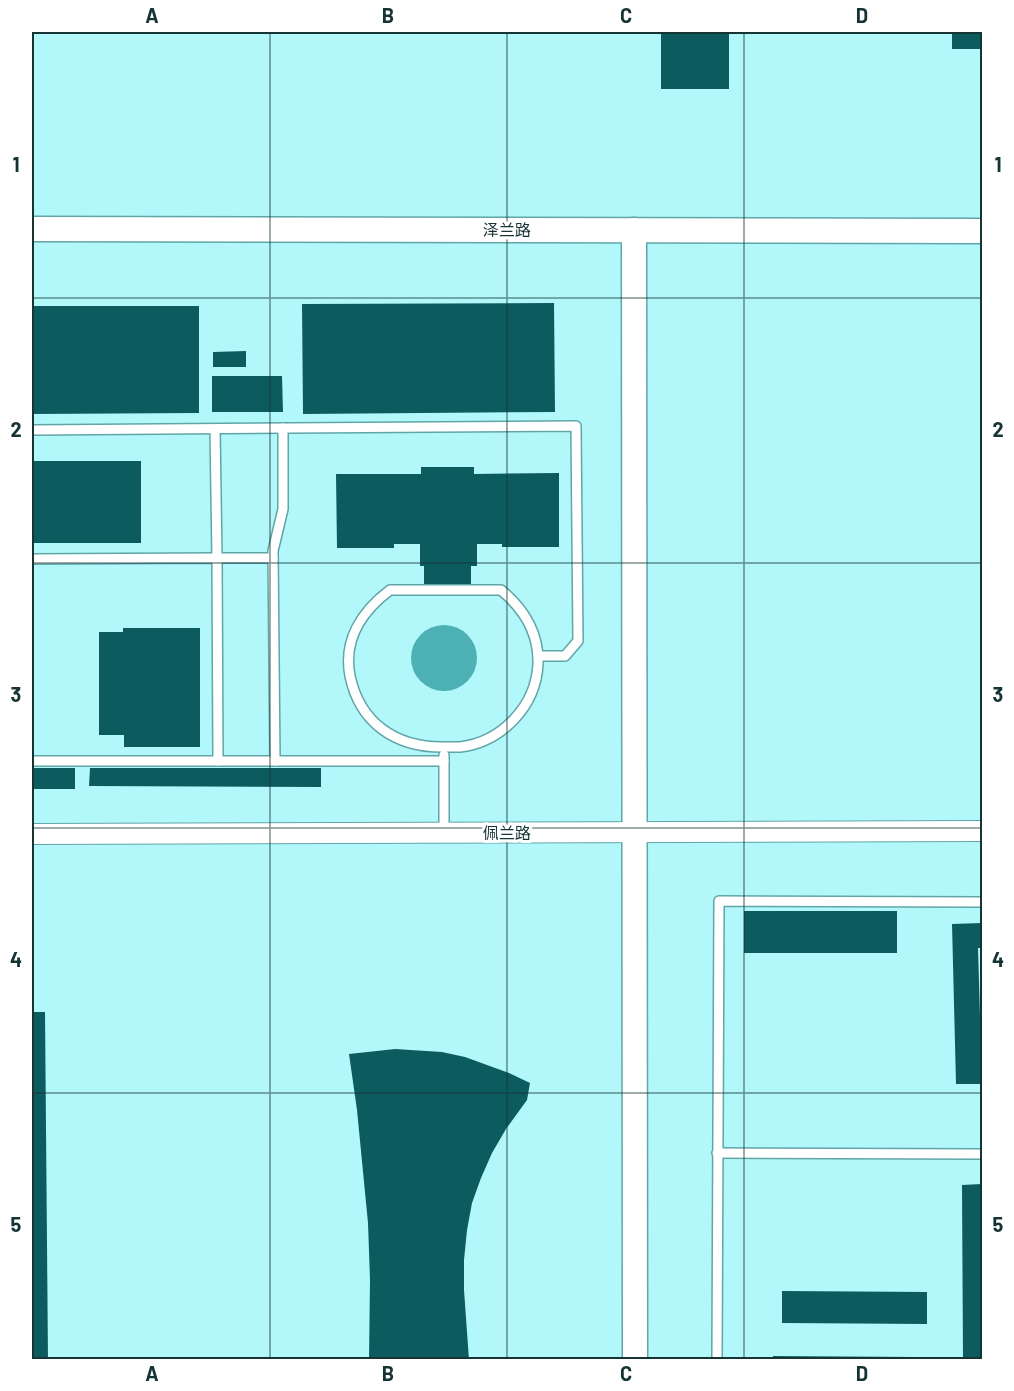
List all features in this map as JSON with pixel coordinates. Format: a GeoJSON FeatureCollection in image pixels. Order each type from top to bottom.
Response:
{"type":"FeatureCollection","features":[{"type":"Feature","properties":{"kind":"street","name":"泽兰路"},"geometry":{"type":"LineString","coordinates":[[32,229],[982,231]]}},
{"type":"Feature","properties":{"kind":"street"},"geometry":{"type":"LineString","coordinates":[[634,230],[635,1359]]}},
{"type":"Feature","properties":{"kind":"street","name":"佩兰路"},"geometry":{"type":"LineString","coordinates":[[32,834],[982,831]]}},
{"type":"Feature","properties":{"kind":"lane"},"geometry":{"type":"LineString","coordinates":[[32,430],[576,426],[578,641],[565,656],[538,656]]}},
{"type":"Feature","properties":{"kind":"lane"},"geometry":{"type":"LineString","coordinates":[[275,761],[273,552],[283,509],[283,428]]}},
{"type":"Feature","properties":{"kind":"lane"},"geometry":{"type":"LineString","coordinates":[[215,429],[218,761]]}},
{"type":"Feature","properties":{"kind":"lane"},"geometry":{"type":"LineString","coordinates":[[32,559],[273,558]]}},
{"type":"Feature","properties":{"kind":"lane"},"geometry":{"type":"LineString","coordinates":[[390,590],[501,590],[523,612],[533,633],[538,656],[533,689],[517,717],[492,737],[460,747],[444,747],[418,746],[394,738],[368,717],[352,687],[349,671],[352,639],[366,611],[390,590]]}},
{"type":"Feature","properties":{"kind":"lane"},"geometry":{"type":"LineString","coordinates":[[444,747],[444,833]]}},
{"type":"Feature","properties":{"kind":"lane"},"geometry":{"type":"LineString","coordinates":[[32,761],[444,761]]}},
{"type":"Feature","properties":{"kind":"lane"},"geometry":{"type":"LineString","coordinates":[[717,1359],[719,901],[982,902]]}},
{"type":"Feature","properties":{"kind":"lane"},"geometry":{"type":"LineString","coordinates":[[717,1153],[982,1154]]}},
{"type":"Feature","properties":{"kind":"water"},"geometry":{"type":"Polygon","coordinates":[[[444,625],[457,628],[467,635],[474,645],[477,658],[474,671],[467,681],[457,688],[444,691],[431,688],[421,681],[414,671],[411,658],[414,645],[421,635],[431,628],[444,625]]]}},
{"type":"Feature","properties":{"kind":"building"},"geometry":{"type":"Polygon","coordinates":[[[661,32],[729,32],[729,89],[661,89],[661,32]]]}},
{"type":"Feature","properties":{"kind":"building"},"geometry":{"type":"Polygon","coordinates":[[[952,32],[982,32],[982,49],[952,49],[952,32]]]}},
{"type":"Feature","properties":{"kind":"building"},"geometry":{"type":"Polygon","coordinates":[[[554,303],[555,412],[303,414],[302,304],[554,303]]]}},
{"type":"Feature","properties":{"kind":"building"},"geometry":{"type":"Polygon","coordinates":[[[32,306],[199,306],[199,413],[32,414],[32,306]]]}},
{"type":"Feature","properties":{"kind":"building"},"geometry":{"type":"Polygon","coordinates":[[[246,351],[246,367],[213,367],[213,352],[246,351]]]}},
{"type":"Feature","properties":{"kind":"building"},"geometry":{"type":"Polygon","coordinates":[[[212,376],[282,376],[283,412],[212,412],[212,376]]]}},
{"type":"Feature","properties":{"kind":"building"},"geometry":{"type":"Polygon","coordinates":[[[32,461],[141,461],[141,543],[32,543],[32,461]]]}},
{"type":"Feature","properties":{"kind":"building"},"geometry":{"type":"Polygon","coordinates":[[[421,467],[474,467],[474,474],[559,473],[559,547],[502,547],[502,544],[477,544],[477,566],[471,566],[471,586],[424,586],[424,566],[420,566],[420,544],[394,544],[394,548],[337,548],[336,474],[421,474],[421,467]]]}},
{"type":"Feature","properties":{"kind":"building"},"geometry":{"type":"Polygon","coordinates":[[[123,628],[200,628],[200,747],[124,747],[124,735],[99,735],[99,632],[123,632],[123,628]]]}},
{"type":"Feature","properties":{"kind":"building"},"geometry":{"type":"Polygon","coordinates":[[[32,768],[75,768],[75,789],[32,789],[32,768]]]}},
{"type":"Feature","properties":{"kind":"building"},"geometry":{"type":"Polygon","coordinates":[[[90,768],[321,768],[321,787],[89,786],[90,768]]]}},
{"type":"Feature","properties":{"kind":"building"},"geometry":{"type":"Polygon","coordinates":[[[744,911],[897,911],[897,953],[744,953],[744,911]]]}},
{"type":"Feature","properties":{"kind":"building"},"geometry":{"type":"Polygon","coordinates":[[[982,923],[982,948],[978,948],[982,1084],[956,1084],[952,924],[982,923]]]}},
{"type":"Feature","properties":{"kind":"building"},"geometry":{"type":"Polygon","coordinates":[[[32,1012],[45,1012],[48,1360],[32,1360],[32,1012]]]}},
{"type":"Feature","properties":{"kind":"building"},"geometry":{"type":"Polygon","coordinates":[[[395,1049],[442,1052],[465,1057],[530,1083],[527,1100],[492,1153],[472,1203],[464,1260],[469,1360],[369,1360],[368,1223],[349,1054],[395,1049]]]}},
{"type":"Feature","properties":{"kind":"building"},"geometry":{"type":"Polygon","coordinates":[[[982,1184],[982,1360],[963,1360],[962,1185],[982,1184]]]}},
{"type":"Feature","properties":{"kind":"building"},"geometry":{"type":"Polygon","coordinates":[[[782,1291],[927,1292],[927,1324],[782,1323],[782,1291]]]}},
{"type":"Feature","properties":{"kind":"building"},"geometry":{"type":"Polygon","coordinates":[[[773,1356],[915,1357],[915,1360],[773,1360],[773,1356]]]}}]}
